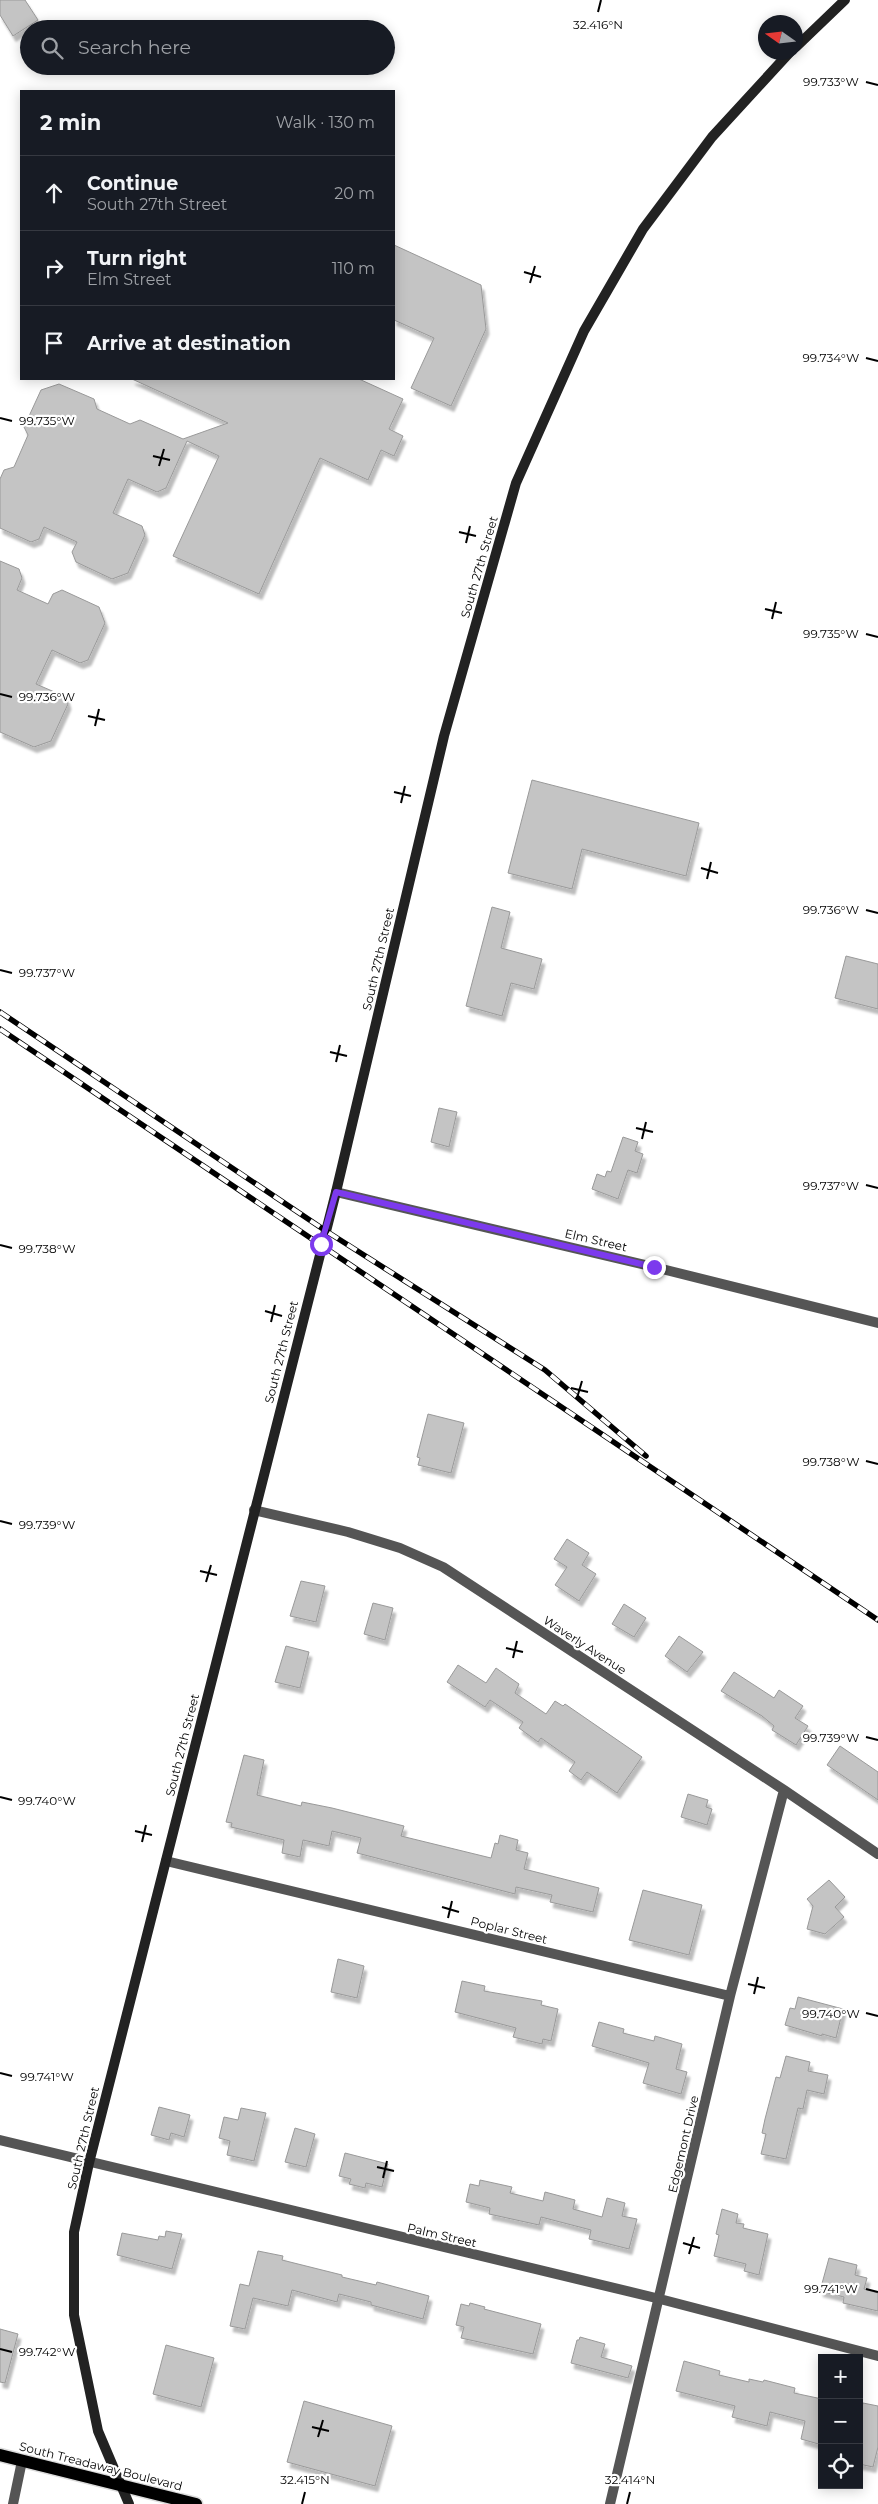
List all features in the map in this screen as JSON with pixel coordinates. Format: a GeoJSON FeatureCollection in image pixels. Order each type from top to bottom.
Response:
{"type":"FeatureCollection","features":[{"type":"Feature","properties":{"kind":"main road"},"geometry":{"type":"LineString","coordinates":[[803,40],[845,0]]}},
{"type":"Feature","properties":{"kind":"main road","name":"South 27th Street"},"geometry":{"type":"LineString","coordinates":[[129,2504],[123,2484],[98,2431],[74,2315],[74,2232],[89,2163],[336,1192],[444,736],[516,483],[584,331],[643,229],[712,137],[783,60]]}},
{"type":"Feature","properties":{"kind":"main road","name":"South Treadaway Boulevard"},"geometry":{"type":"LineString","coordinates":[[0,2455],[123,2484],[196,2504]]}},
{"type":"Feature","properties":{"kind":"street","name":"Elm Street"},"geometry":{"type":"LineString","coordinates":[[336,1192],[663,1269],[878,1323]]}},
{"type":"Feature","properties":{"kind":"street","name":"Waverly Avenue"},"geometry":{"type":"LineString","coordinates":[[254,1510],[348,1532],[400,1548],[443,1567],[784,1790],[878,1854]]}},
{"type":"Feature","properties":{"kind":"street","name":"Edgemont Drive"},"geometry":{"type":"LineString","coordinates":[[610,2504],[660,2300],[730,1996],[784,1790]]}},
{"type":"Feature","properties":{"kind":"street","name":"Poplar Street"},"geometry":{"type":"LineString","coordinates":[[166,1861],[730,1996]]}},
{"type":"Feature","properties":{"kind":"street","name":"Palm Street"},"geometry":{"type":"LineString","coordinates":[[0,2140],[660,2300],[878,2356]]}},
{"type":"Feature","properties":{"kind":"street"},"geometry":{"type":"LineString","coordinates":[[13,2504],[22,2461]]}},
{"type":"Feature","properties":{"kind":"building"},"geometry":{"type":"Polygon","coordinates":[[[0,0],[25,0],[38,20],[20,20],[20,32],[13,36],[0,15],[0,0]]]}},
{"type":"Feature","properties":{"kind":"building"},"geometry":{"type":"Polygon","coordinates":[[[395,245],[481,285],[486,329],[451,406],[411,388],[434,338],[395,320],[395,245]]]}},
{"type":"Feature","properties":{"kind":"building"},"geometry":{"type":"Polygon","coordinates":[[[134,380],[361,380],[403,399],[389,429],[403,436],[394,456],[381,450],[368,480],[320,458],[259,594],[173,556],[219,456],[187,441],[166,488],[157,492],[128,479],[113,513],[142,526],[145,535],[128,573],[112,579],[76,562],[72,552],[77,542],[44,527],[39,539],[31,542],[0,528],[0,479],[4,470],[14,467],[28,435],[24,427],[41,390],[59,384],[94,399],[97,409],[130,424],[140,420],[183,439],[228,423],[134,380]]]}},
{"type":"Feature","properties":{"kind":"building"},"geometry":{"type":"Polygon","coordinates":[[[0,561],[19,569],[22,578],[17,590],[48,604],[53,594],[62,590],[99,607],[105,623],[88,660],[80,663],[52,650],[36,684],[66,697],[68,704],[51,741],[34,747],[0,732],[0,561]]]}},
{"type":"Feature","properties":{"kind":"building"},"geometry":{"type":"Polygon","coordinates":[[[532,780],[699,823],[686,876],[582,849],[572,889],[508,873],[532,780]]]}},
{"type":"Feature","properties":{"kind":"building"},"geometry":{"type":"Polygon","coordinates":[[[492,907],[510,912],[501,948],[542,959],[534,989],[511,983],[502,1016],[466,1006],[492,907]]]}},
{"type":"Feature","properties":{"kind":"building"},"geometry":{"type":"Polygon","coordinates":[[[846,956],[878,964],[878,1009],[835,998],[846,956]]]}},
{"type":"Feature","properties":{"kind":"building"},"geometry":{"type":"Polygon","coordinates":[[[439,1108],[457,1112],[449,1147],[431,1142],[439,1108]]]}},
{"type":"Feature","properties":{"kind":"building"},"geometry":{"type":"Polygon","coordinates":[[[623,1137],[638,1142],[635,1151],[643,1154],[637,1173],[628,1170],[618,1199],[592,1189],[597,1174],[605,1177],[607,1171],[611,1172],[623,1137]]]}},
{"type":"Feature","properties":{"kind":"building"},"geometry":{"type":"Polygon","coordinates":[[[428,1414],[464,1423],[451,1473],[418,1465],[420,1458],[417,1457],[428,1414]]]}},
{"type":"Feature","properties":{"kind":"building"},"geometry":{"type":"Polygon","coordinates":[[[567,1539],[589,1553],[582,1565],[596,1574],[579,1601],[555,1585],[567,1567],[554,1559],[567,1539]]]}},
{"type":"Feature","properties":{"kind":"building"},"geometry":{"type":"Polygon","coordinates":[[[301,1581],[325,1586],[316,1622],[290,1616],[301,1581]]]}},
{"type":"Feature","properties":{"kind":"building"},"geometry":{"type":"Polygon","coordinates":[[[373,1603],[393,1608],[385,1640],[364,1634],[373,1603]]]}},
{"type":"Feature","properties":{"kind":"building"},"geometry":{"type":"Polygon","coordinates":[[[624,1604],[646,1618],[634,1637],[612,1624],[624,1604]]]}},
{"type":"Feature","properties":{"kind":"building"},"geometry":{"type":"Polygon","coordinates":[[[679,1636],[703,1652],[687,1672],[665,1656],[679,1636]]]}},
{"type":"Feature","properties":{"kind":"building"},"geometry":{"type":"Polygon","coordinates":[[[286,1646],[309,1652],[300,1688],[275,1682],[286,1646]]]}},
{"type":"Feature","properties":{"kind":"building"},"geometry":{"type":"Polygon","coordinates":[[[458,1665],[486,1683],[496,1668],[519,1684],[515,1693],[546,1714],[555,1701],[563,1706],[565,1704],[642,1757],[617,1793],[587,1772],[581,1780],[569,1771],[575,1762],[541,1738],[538,1742],[519,1728],[523,1722],[490,1700],[485,1707],[447,1682],[458,1665]]]}},
{"type":"Feature","properties":{"kind":"building"},"geometry":{"type":"Polygon","coordinates":[[[734,1672],[774,1698],[779,1690],[803,1706],[795,1718],[808,1726],[796,1745],[772,1730],[774,1726],[762,1716],[721,1691],[734,1672]]]}},
{"type":"Feature","properties":{"kind":"building"},"geometry":{"type":"Polygon","coordinates":[[[840,1746],[878,1772],[878,1800],[827,1765],[840,1746]]]}},
{"type":"Feature","properties":{"kind":"building"},"geometry":{"type":"Polygon","coordinates":[[[244,1755],[264,1760],[257,1795],[301,1806],[302,1802],[332,1808],[404,1826],[401,1836],[491,1858],[495,1843],[498,1844],[500,1835],[518,1840],[516,1850],[528,1853],[524,1869],[599,1888],[593,1912],[550,1902],[552,1895],[516,1887],[515,1894],[357,1853],[361,1838],[332,1831],[329,1846],[303,1840],[300,1857],[282,1853],[284,1840],[231,1827],[232,1823],[226,1822],[244,1755]]]}},
{"type":"Feature","properties":{"kind":"building"},"geometry":{"type":"Polygon","coordinates":[[[688,1794],[708,1800],[706,1807],[712,1809],[707,1825],[681,1817],[688,1794]]]}},
{"type":"Feature","properties":{"kind":"building"},"geometry":{"type":"Polygon","coordinates":[[[829,1880],[845,1897],[835,1907],[844,1917],[825,1934],[807,1929],[813,1906],[807,1899],[829,1880]]]}},
{"type":"Feature","properties":{"kind":"building"},"geometry":{"type":"Polygon","coordinates":[[[643,1890],[702,1905],[689,1955],[629,1940],[643,1890]]]}},
{"type":"Feature","properties":{"kind":"building"},"geometry":{"type":"Polygon","coordinates":[[[338,1959],[364,1966],[357,1998],[331,1992],[338,1959]]]}},
{"type":"Feature","properties":{"kind":"building"},"geometry":{"type":"Polygon","coordinates":[[[462,1981],[485,1986],[484,1991],[542,2001],[541,2005],[558,2009],[551,2041],[543,2039],[542,2044],[513,2037],[516,2028],[455,2012],[462,1981]]]}},
{"type":"Feature","properties":{"kind":"building"},"geometry":{"type":"Polygon","coordinates":[[[798,1997],[843,2009],[836,2038],[822,2034],[822,2036],[785,2025],[790,2008],[795,2009],[798,1997]]]}},
{"type":"Feature","properties":{"kind":"building"},"geometry":{"type":"Polygon","coordinates":[[[599,2022],[624,2029],[623,2033],[654,2041],[655,2036],[682,2044],[676,2069],[687,2072],[681,2094],[643,2083],[649,2063],[592,2046],[599,2022]]]}},
{"type":"Feature","properties":{"kind":"building"},"geometry":{"type":"Polygon","coordinates":[[[786,2056],[810,2062],[808,2071],[828,2075],[824,2094],[807,2090],[803,2109],[798,2108],[786,2159],[761,2154],[766,2134],[762,2133],[765,2119],[776,2077],[780,2078],[786,2056]]]}},
{"type":"Feature","properties":{"kind":"building"},"geometry":{"type":"Polygon","coordinates":[[[159,2107],[190,2115],[184,2137],[171,2133],[169,2140],[151,2135],[159,2107]]]}},
{"type":"Feature","properties":{"kind":"building"},"geometry":{"type":"Polygon","coordinates":[[[241,2108],[266,2113],[254,2161],[227,2155],[230,2141],[219,2138],[224,2117],[238,2120],[241,2108]]]}},
{"type":"Feature","properties":{"kind":"building"},"geometry":{"type":"Polygon","coordinates":[[[295,2128],[315,2134],[306,2167],[285,2162],[295,2128]]]}},
{"type":"Feature","properties":{"kind":"building"},"geometry":{"type":"Polygon","coordinates":[[[345,2153],[388,2164],[382,2187],[366,2183],[365,2188],[349,2184],[351,2179],[339,2176],[345,2153]]]}},
{"type":"Feature","properties":{"kind":"building"},"geometry":{"type":"Polygon","coordinates":[[[480,2180],[512,2187],[510,2193],[543,2201],[545,2192],[575,2200],[573,2209],[602,2217],[607,2198],[625,2203],[622,2216],[637,2219],[629,2249],[589,2239],[591,2230],[541,2217],[539,2225],[489,2214],[490,2208],[466,2202],[470,2184],[479,2186],[480,2180]]]}},
{"type":"Feature","properties":{"kind":"building"},"geometry":{"type":"Polygon","coordinates":[[[722,2209],[738,2214],[736,2223],[744,2224],[743,2228],[768,2234],[759,2275],[744,2271],[746,2264],[714,2256],[719,2235],[716,2234],[722,2209]]]}},
{"type":"Feature","properties":{"kind":"building"},"geometry":{"type":"Polygon","coordinates":[[[166,2231],[182,2234],[172,2269],[117,2255],[122,2233],[158,2240],[159,2236],[165,2237],[166,2231]]]}},
{"type":"Feature","properties":{"kind":"building"},"geometry":{"type":"Polygon","coordinates":[[[258,2251],[283,2256],[282,2260],[342,2275],[342,2277],[376,2285],[377,2282],[429,2296],[423,2319],[339,2294],[337,2302],[292,2290],[288,2306],[253,2298],[245,2329],[230,2326],[240,2284],[249,2286],[258,2251]]]}},
{"type":"Feature","properties":{"kind":"building"},"geometry":{"type":"Polygon","coordinates":[[[829,2258],[857,2265],[855,2275],[867,2278],[864,2289],[878,2293],[878,2311],[843,2303],[844,2297],[820,2291],[829,2258]]]}},
{"type":"Feature","properties":{"kind":"building"},"geometry":{"type":"Polygon","coordinates":[[[470,2303],[485,2307],[484,2309],[541,2324],[533,2354],[461,2338],[464,2327],[456,2325],[461,2304],[469,2306],[470,2303]]]}},
{"type":"Feature","properties":{"kind":"building"},"geometry":{"type":"Polygon","coordinates":[[[0,2329],[18,2334],[5,2383],[0,2382],[0,2329]]]}},
{"type":"Feature","properties":{"kind":"building"},"geometry":{"type":"Polygon","coordinates":[[[580,2337],[605,2344],[601,2357],[632,2366],[628,2378],[571,2363],[577,2340],[580,2337]]]}},
{"type":"Feature","properties":{"kind":"building"},"geometry":{"type":"Polygon","coordinates":[[[166,2345],[214,2358],[201,2407],[153,2394],[166,2345]]]}},
{"type":"Feature","properties":{"kind":"building"},"geometry":{"type":"Polygon","coordinates":[[[684,2361],[720,2371],[719,2375],[749,2382],[749,2379],[763,2382],[764,2380],[795,2388],[794,2393],[818,2398],[818,2444],[801,2439],[805,2421],[770,2412],[767,2426],[732,2417],[735,2406],[676,2391],[684,2361]]]}},
{"type":"Feature","properties":{"kind":"building"},"geometry":{"type":"Polygon","coordinates":[[[304,2401],[392,2426],[375,2486],[287,2462],[304,2401]]]}},
{"type":"Feature","properties":{"kind":"building"},"geometry":{"type":"Polygon","coordinates":[[[863,2403],[878,2406],[878,2447],[873,2467],[863,2465],[863,2403]]]}},
{"type":"Feature","properties":{"kind":"railway"},"geometry":{"type":"LineString","coordinates":[[0,1012],[326,1231],[545,1370],[646,1456]]}},
{"type":"Feature","properties":{"kind":"railway"},"geometry":{"type":"LineString","coordinates":[[0,1029],[878,1620]]}},
{"type":"Feature","properties":{"kind":"route"},"geometry":{"type":"LineString","coordinates":[[321,1244],[336,1192],[654,1267]]}}]}
